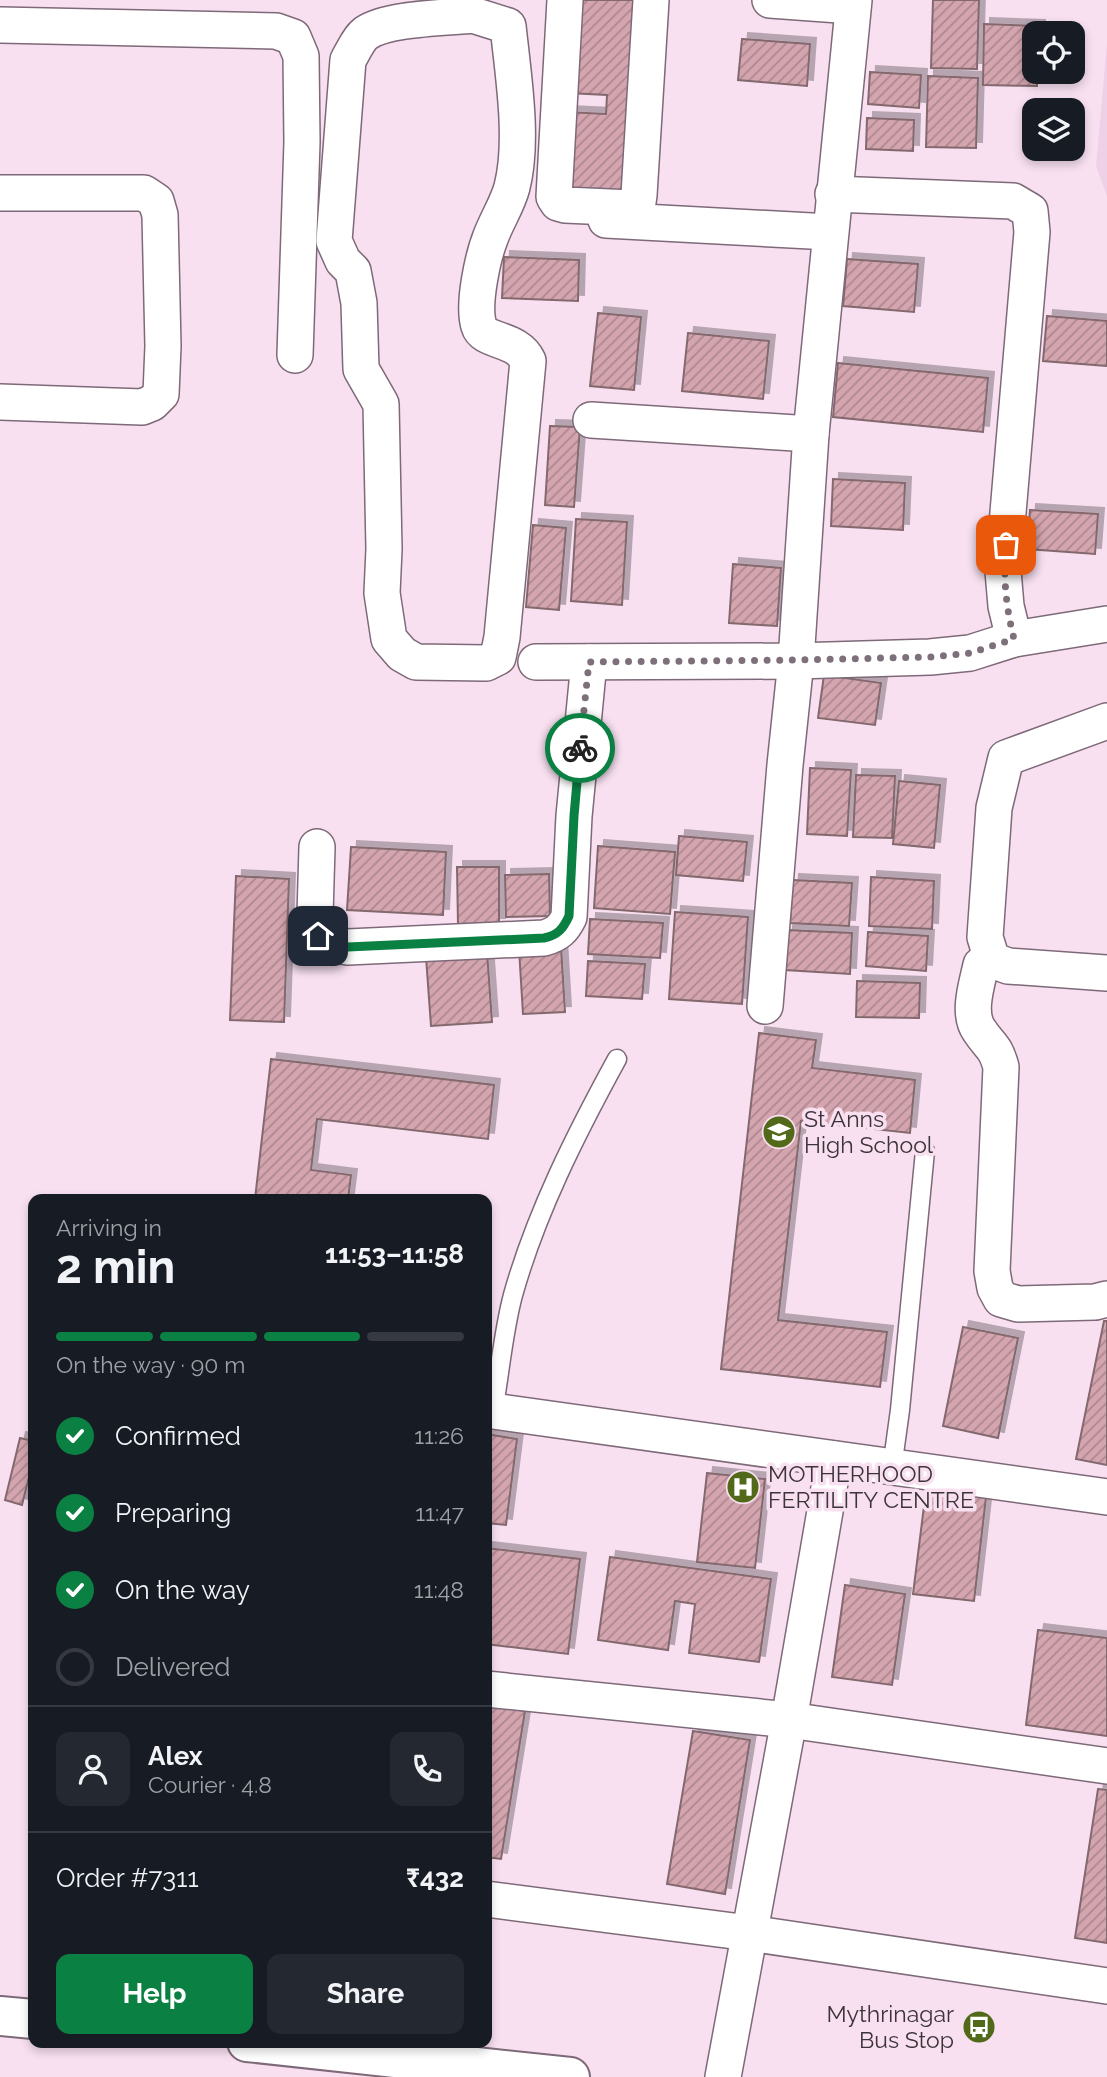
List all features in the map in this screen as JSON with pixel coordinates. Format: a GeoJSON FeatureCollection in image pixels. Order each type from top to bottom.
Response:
{"type":"FeatureCollection","features":[{"type":"Feature","properties":{"kind":"highway"},"geometry":{"type":"LineString","coordinates":[[0,2016],[28,2019]]}},
{"type":"Feature","properties":{"kind":"highway"},"geometry":{"type":"LineString","coordinates":[[302,2048],[570,2077]]}},
{"type":"Feature","properties":{"kind":"street"},"geometry":{"type":"LineString","coordinates":[[565,0],[554,197],[558,203],[565,205],[632,208],[638,202],[639,195],[651,0]]}},
{"type":"Feature","properties":{"kind":"street"},"geometry":{"type":"LineString","coordinates":[[765,1006],[796,660],[811,433],[854,3],[770,0]]}},
{"type":"Feature","properties":{"kind":"street"},"geometry":{"type":"LineString","coordinates":[[442,9],[474,15],[508,26],[516,95],[516,159],[512,187],[490,239],[479,288],[479,328],[484,334],[518,347],[528,361],[502,637],[498,657],[486,663],[416,662],[402,654],[389,639],[382,593],[384,549],[381,404],[361,369],[359,303],[353,271],[343,261],[334,241],[348,60],[365,34],[386,24],[442,9]]}},
{"type":"Feature","properties":{"kind":"street"},"geometry":{"type":"LineString","coordinates":[[0,25],[276,30],[293,37],[301,56],[302,142],[295,355]]}},
{"type":"Feature","properties":{"kind":"street"},"geometry":{"type":"LineString","coordinates":[[0,193],[144,193],[156,201],[160,215],[163,346],[161,394],[152,403],[142,407],[0,402]]}},
{"type":"Feature","properties":{"kind":"street"},"geometry":{"type":"LineString","coordinates":[[833,194],[1013,201],[1030,211],[1032,232],[1003,571],[1006,606],[1014,639]]}},
{"type":"Feature","properties":{"kind":"street"},"geometry":{"type":"LineString","coordinates":[[570,218],[830,232]]}},
{"type":"Feature","properties":{"kind":"street"},"geometry":{"type":"LineString","coordinates":[[591,420],[811,433]]}},
{"type":"Feature","properties":{"kind":"street"},"geometry":{"type":"LineString","coordinates":[[536,662],[796,660],[970,653],[1014,639],[1107,624]]}},
{"type":"Feature","properties":{"kind":"street"},"geometry":{"type":"LineString","coordinates":[[317,847],[315,915],[318,936],[329,944],[348,947],[544,938],[556,935],[564,928],[569,916],[574,816],[589,662]]}},
{"type":"Feature","properties":{"kind":"street"},"geometry":{"type":"LineString","coordinates":[[992,960],[985,937],[992,834],[994,808],[1006,758],[1107,720]]}},
{"type":"Feature","properties":{"kind":"street"},"geometry":{"type":"LineString","coordinates":[[1107,973],[1008,966],[992,960],[981,965],[973,1012],[976,1027],[996,1050],[1001,1068],[992,1272],[995,1288],[1001,1299],[1018,1304],[1095,1302],[1107,1299]]}},
{"type":"Feature","properties":{"kind":"street"},"geometry":{"type":"LineString","coordinates":[[492,1411],[1107,1497]]}},
{"type":"Feature","properties":{"kind":"street"},"geometry":{"type":"LineString","coordinates":[[723,2077],[834,1459]]}},
{"type":"Feature","properties":{"kind":"street"},"geometry":{"type":"LineString","coordinates":[[492,1690],[789,1720],[1107,1766]]}},
{"type":"Feature","properties":{"kind":"street"},"geometry":{"type":"LineString","coordinates":[[492,1900],[749,1933],[1107,1986]]}},
{"type":"Feature","properties":{"kind":"lane"},"geometry":{"type":"LineString","coordinates":[[492,1401],[513,1296],[550,1192],[582,1123],[617,1059]]}},
{"type":"Feature","properties":{"kind":"lane"},"geometry":{"type":"LineString","coordinates":[[892,1468],[925,1151]]}},
{"type":"Feature","properties":{"kind":"shaded area"},"geometry":{"type":"Polygon","coordinates":[[[1107,43],[1107,196],[1096,166],[1107,43]]]}},
{"type":"Feature","properties":{"kind":"building"},"geometry":{"type":"Polygon","coordinates":[[[574,0],[640,0],[626,203],[560,198],[566,112],[606,114],[607,95],[568,93],[574,0]]]}},
{"type":"Feature","properties":{"kind":"building"},"geometry":{"type":"Polygon","coordinates":[[[933,0],[979,0],[977,69],[931,68],[933,0]]]}},
{"type":"Feature","properties":{"kind":"building"},"geometry":{"type":"Polygon","coordinates":[[[984,24],[1022,25],[1022,84],[1037,86],[983,85],[984,24]]]}},
{"type":"Feature","properties":{"kind":"building"},"geometry":{"type":"Polygon","coordinates":[[[742,39],[810,44],[807,86],[738,80],[742,39]]]}},
{"type":"Feature","properties":{"kind":"building"},"geometry":{"type":"Polygon","coordinates":[[[870,72],[921,75],[919,108],[868,104],[870,72]]]}},
{"type":"Feature","properties":{"kind":"building"},"geometry":{"type":"Polygon","coordinates":[[[928,76],[978,78],[976,148],[926,147],[928,76]]]}},
{"type":"Feature","properties":{"kind":"building"},"geometry":{"type":"Polygon","coordinates":[[[867,118],[914,120],[913,151],[866,149],[867,118]]]}},
{"type":"Feature","properties":{"kind":"building"},"geometry":{"type":"Polygon","coordinates":[[[504,257],[579,260],[578,301],[502,298],[504,257]]]}},
{"type":"Feature","properties":{"kind":"building"},"geometry":{"type":"Polygon","coordinates":[[[847,259],[918,264],[914,312],[843,306],[847,259]]]}},
{"type":"Feature","properties":{"kind":"building"},"geometry":{"type":"Polygon","coordinates":[[[598,313],[641,317],[634,390],[590,386],[598,313]]]}},
{"type":"Feature","properties":{"kind":"building"},"geometry":{"type":"Polygon","coordinates":[[[1047,316],[1107,321],[1107,366],[1043,361],[1047,316]]]}},
{"type":"Feature","properties":{"kind":"building"},"geometry":{"type":"Polygon","coordinates":[[[688,333],[769,341],[763,399],[682,391],[688,333]]]}},
{"type":"Feature","properties":{"kind":"building"},"geometry":{"type":"Polygon","coordinates":[[[838,363],[988,378],[983,432],[833,417],[838,363]]]}},
{"type":"Feature","properties":{"kind":"building"},"geometry":{"type":"Polygon","coordinates":[[[550,426],[580,427],[574,507],[545,505],[550,426]]]}},
{"type":"Feature","properties":{"kind":"building"},"geometry":{"type":"Polygon","coordinates":[[[833,479],[905,483],[903,530],[831,526],[833,479]]]}},
{"type":"Feature","properties":{"kind":"building"},"geometry":{"type":"Polygon","coordinates":[[[1030,510],[1098,514],[1095,554],[1027,549],[1030,510]]]}},
{"type":"Feature","properties":{"kind":"building"},"geometry":{"type":"Polygon","coordinates":[[[576,519],[627,522],[622,605],[571,601],[576,519]]]}},
{"type":"Feature","properties":{"kind":"building"},"geometry":{"type":"Polygon","coordinates":[[[533,525],[566,528],[559,610],[526,607],[533,525]]]}},
{"type":"Feature","properties":{"kind":"building"},"geometry":{"type":"Polygon","coordinates":[[[733,564],[781,568],[777,626],[729,623],[733,564]]]}},
{"type":"Feature","properties":{"kind":"building"},"geometry":{"type":"Polygon","coordinates":[[[824,675],[881,683],[875,725],[818,718],[824,675]]]}},
{"type":"Feature","properties":{"kind":"building"},"geometry":{"type":"Polygon","coordinates":[[[810,768],[851,770],[847,836],[807,834],[810,768]]]}},
{"type":"Feature","properties":{"kind":"building"},"geometry":{"type":"Polygon","coordinates":[[[856,775],[895,776],[892,838],[853,837],[856,775]]]}},
{"type":"Feature","properties":{"kind":"building"},"geometry":{"type":"Polygon","coordinates":[[[899,781],[940,785],[934,848],[893,844],[899,781]]]}},
{"type":"Feature","properties":{"kind":"building"},"geometry":{"type":"Polygon","coordinates":[[[679,836],[747,842],[743,881],[676,875],[679,836]]]}},
{"type":"Feature","properties":{"kind":"building"},"geometry":{"type":"Polygon","coordinates":[[[598,846],[675,852],[670,914],[594,908],[598,846]]]}},
{"type":"Feature","properties":{"kind":"building"},"geometry":{"type":"Polygon","coordinates":[[[351,847],[446,852],[443,915],[347,910],[351,847]]]}},
{"type":"Feature","properties":{"kind":"building"},"geometry":{"type":"Polygon","coordinates":[[[457,867],[499,867],[499,924],[458,925],[457,867]]]}},
{"type":"Feature","properties":{"kind":"building"},"geometry":{"type":"Polygon","coordinates":[[[549,874],[550,916],[506,917],[505,875],[549,874]]]}},
{"type":"Feature","properties":{"kind":"building"},"geometry":{"type":"Polygon","coordinates":[[[236,876],[289,879],[284,1022],[230,1020],[236,876]]]}},
{"type":"Feature","properties":{"kind":"building"},"geometry":{"type":"Polygon","coordinates":[[[871,877],[934,881],[932,929],[869,926],[871,877]]]}},
{"type":"Feature","properties":{"kind":"building"},"geometry":{"type":"Polygon","coordinates":[[[793,880],[852,883],[849,926],[790,923],[793,880]]]}},
{"type":"Feature","properties":{"kind":"building"},"geometry":{"type":"Polygon","coordinates":[[[675,912],[748,917],[742,1004],[669,999],[675,912]]]}},
{"type":"Feature","properties":{"kind":"building"},"geometry":{"type":"Polygon","coordinates":[[[590,919],[663,923],[660,958],[588,954],[590,919]]]}},
{"type":"Feature","properties":{"kind":"building"},"geometry":{"type":"Polygon","coordinates":[[[787,930],[852,933],[850,974],[785,970],[787,930]]]}},
{"type":"Feature","properties":{"kind":"building"},"geometry":{"type":"Polygon","coordinates":[[[868,932],[928,936],[926,971],[866,966],[868,932]]]}},
{"type":"Feature","properties":{"kind":"building"},"geometry":{"type":"Polygon","coordinates":[[[561,947],[565,1012],[523,1014],[519,949],[561,947]]]}},
{"type":"Feature","properties":{"kind":"building"},"geometry":{"type":"Polygon","coordinates":[[[487,952],[492,1022],[431,1026],[426,957],[487,952]]]}},
{"type":"Feature","properties":{"kind":"building"},"geometry":{"type":"Polygon","coordinates":[[[588,961],[645,964],[642,999],[586,996],[588,961]]]}},
{"type":"Feature","properties":{"kind":"building"},"geometry":{"type":"Polygon","coordinates":[[[857,981],[920,983],[919,1018],[856,1017],[857,981]]]}},
{"type":"Feature","properties":{"kind":"building"},"geometry":{"type":"Polygon","coordinates":[[[759,1033],[816,1040],[812,1068],[915,1080],[910,1133],[801,1121],[778,1320],[887,1332],[880,1387],[721,1369],[759,1033]]]}},
{"type":"Feature","properties":{"kind":"building"},"geometry":{"type":"Polygon","coordinates":[[[271,1059],[494,1085],[488,1139],[317,1119],[311,1170],[351,1175],[349,1194],[256,1194],[271,1059]]]}},
{"type":"Feature","properties":{"kind":"building"},"geometry":{"type":"Polygon","coordinates":[[[1104,1321],[1107,1321],[1107,1465],[1076,1459],[1104,1321]]]}},
{"type":"Feature","properties":{"kind":"building"},"geometry":{"type":"Polygon","coordinates":[[[963,1327],[1018,1338],[998,1438],[943,1426],[963,1327]]]}},
{"type":"Feature","properties":{"kind":"building"},"geometry":{"type":"Polygon","coordinates":[[[492,1435],[517,1439],[506,1525],[492,1524],[492,1435]]]}},
{"type":"Feature","properties":{"kind":"building"},"geometry":{"type":"Polygon","coordinates":[[[20,1438],[28,1440],[28,1481],[22,1505],[5,1500],[20,1438]]]}},
{"type":"Feature","properties":{"kind":"building"},"geometry":{"type":"Polygon","coordinates":[[[707,1473],[765,1479],[755,1568],[697,1562],[707,1473]]]}},
{"type":"Feature","properties":{"kind":"building"},"geometry":{"type":"Polygon","coordinates":[[[926,1490],[986,1497],[974,1601],[913,1594],[926,1490]]]}},
{"type":"Feature","properties":{"kind":"building"},"geometry":{"type":"Polygon","coordinates":[[[492,1549],[580,1559],[568,1654],[492,1645],[492,1549]]]}},
{"type":"Feature","properties":{"kind":"building"},"geometry":{"type":"Polygon","coordinates":[[[610,1557],[771,1579],[759,1662],[689,1653],[695,1604],[675,1601],[668,1650],[598,1640],[610,1557]]]}},
{"type":"Feature","properties":{"kind":"building"},"geometry":{"type":"Polygon","coordinates":[[[845,1585],[905,1594],[892,1685],[832,1677],[845,1585]]]}},
{"type":"Feature","properties":{"kind":"building"},"geometry":{"type":"Polygon","coordinates":[[[1038,1630],[1107,1638],[1107,1736],[1026,1725],[1038,1630]]]}},
{"type":"Feature","properties":{"kind":"building"},"geometry":{"type":"Polygon","coordinates":[[[492,1706],[525,1711],[501,1859],[492,1858],[492,1706]]]}},
{"type":"Feature","properties":{"kind":"building"},"geometry":{"type":"Polygon","coordinates":[[[693,1731],[750,1740],[725,1894],[667,1884],[693,1731]]]}},
{"type":"Feature","properties":{"kind":"building"},"geometry":{"type":"Polygon","coordinates":[[[1098,1789],[1107,1790],[1107,1943],[1075,1938],[1098,1789]]]}},
{"type":"Feature","properties":{"kind":"way so far"},"geometry":{"type":"LineString","coordinates":[[580,748],[589,662],[930,657],[970,653],[1014,639],[1006,606],[1003,571],[1006,545]]}},
{"type":"Feature","properties":{"kind":"place","name":"St Anns High School"},"geometry":{"type":"Point","coordinates":[779,1132]}},
{"type":"Feature","properties":{"kind":"place","name":"MOTHERHOOD FERTILITY CENTRE"},"geometry":{"type":"Point","coordinates":[743,1487]}},
{"type":"Feature","properties":{"kind":"place","name":"Mythrinagar Bus Stop"},"geometry":{"type":"Point","coordinates":[979,2027]}},
{"type":"Feature","properties":{"kind":"route"},"geometry":{"type":"LineString","coordinates":[[318,936],[329,944],[348,947],[544,938],[556,935],[564,928],[569,916],[580,748]]}}]}
